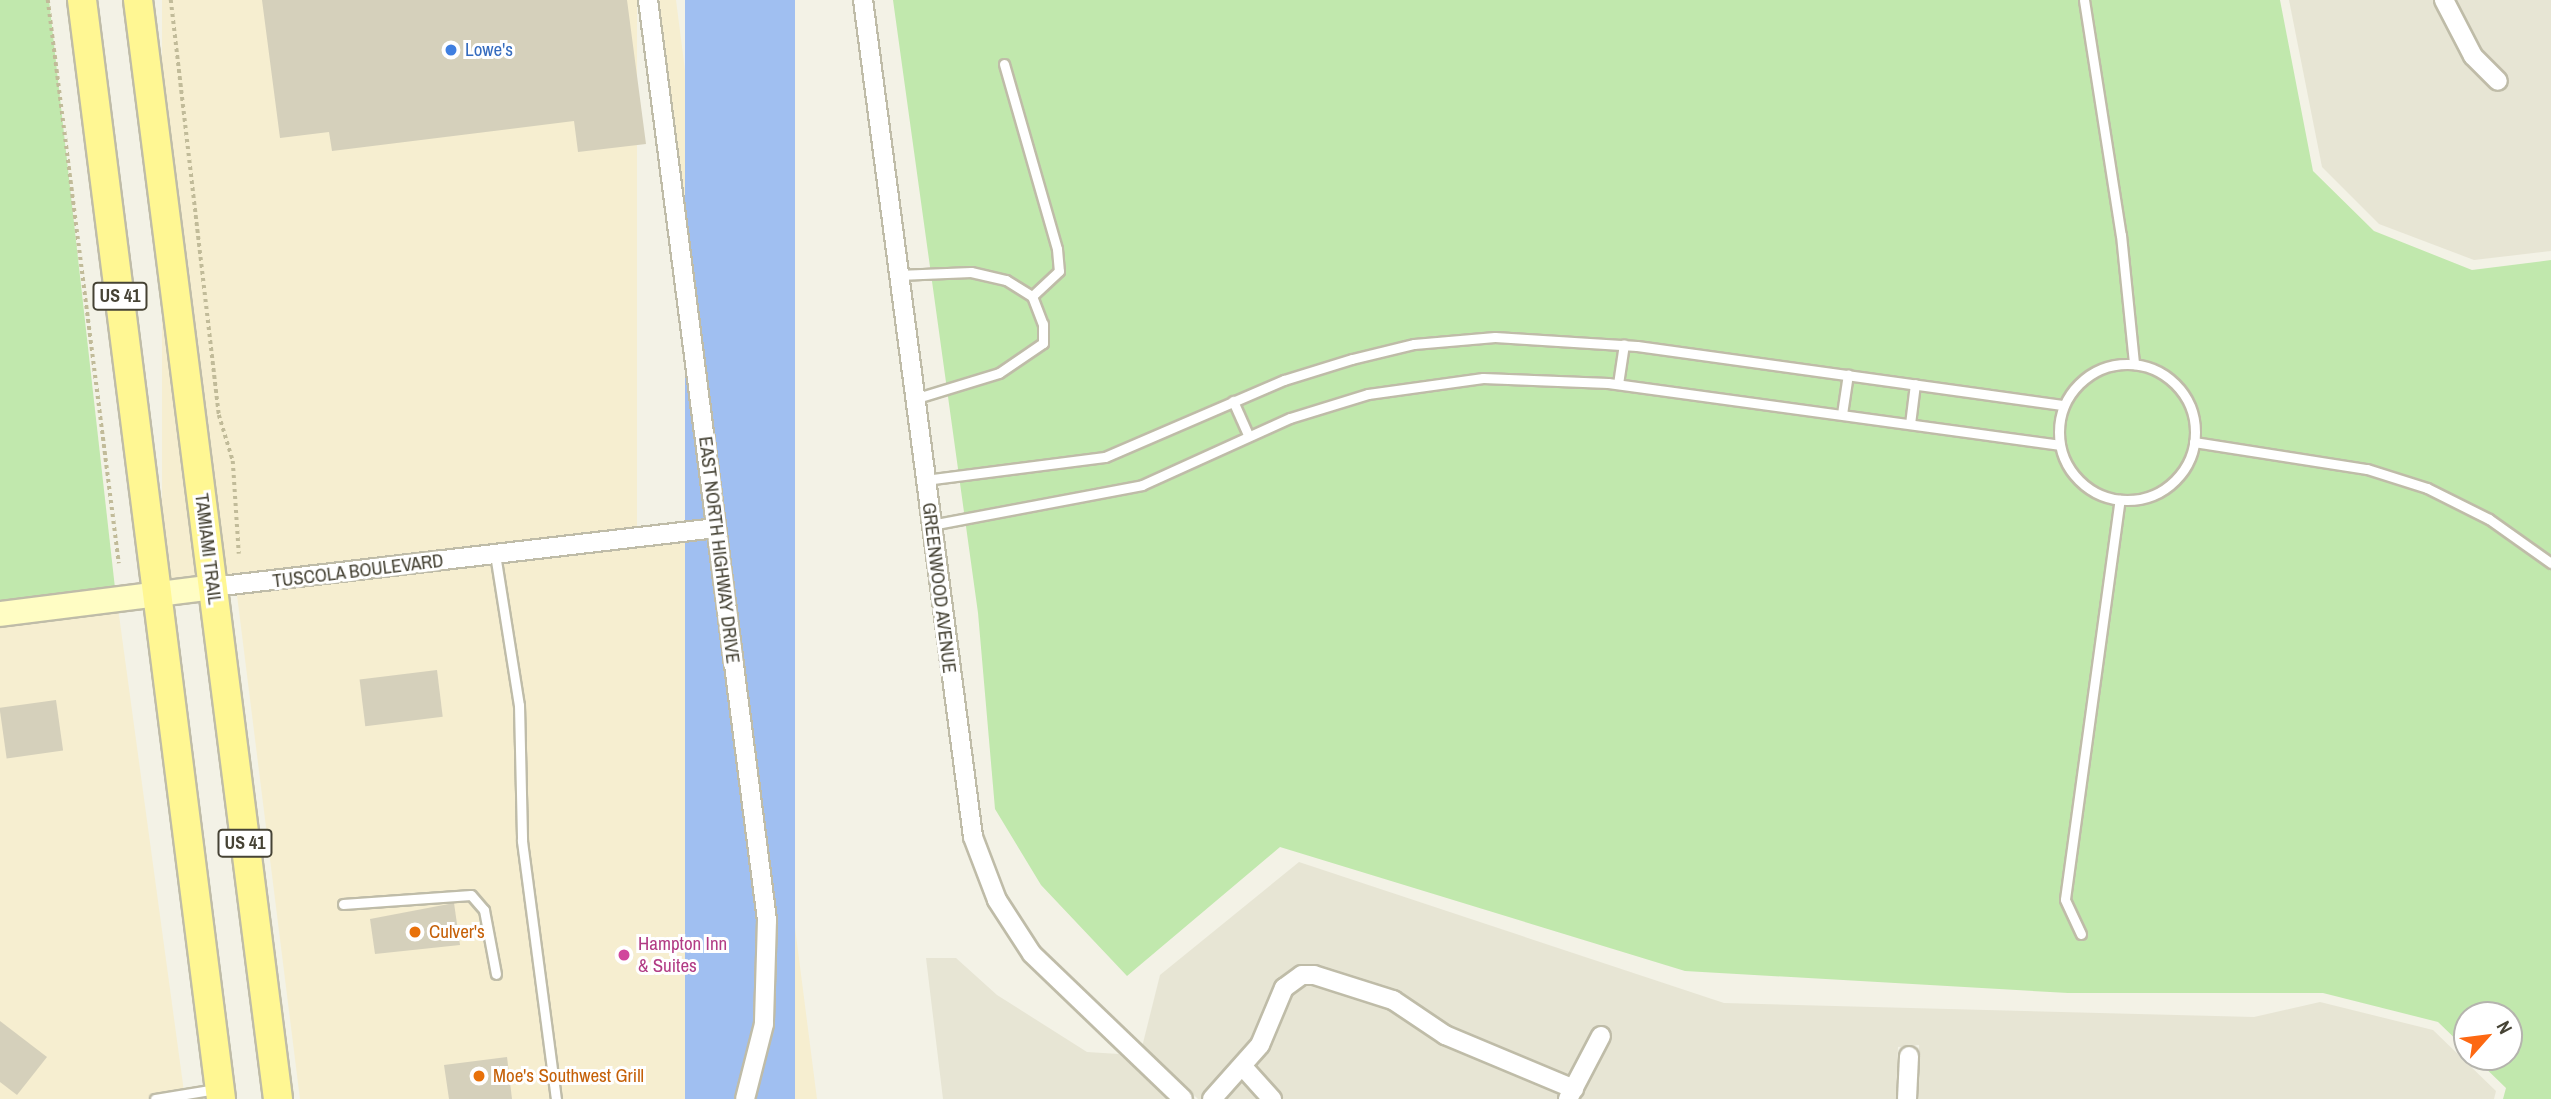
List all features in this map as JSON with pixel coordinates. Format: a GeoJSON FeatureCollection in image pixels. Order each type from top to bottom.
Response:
{"type":"FeatureCollection","features":[{"type":"Feature","properties":{"kind":"main road","name":"US 41"},"geometry":{"type":"LineString","coordinates":[[82,0],[220,1094]]}},
{"type":"Feature","properties":{"kind":"main road","name":"TAMIAMI TRAIL"},"geometry":{"type":"LineString","coordinates":[[138,0],[278,1099]]}},
{"type":"Feature","properties":{"kind":"street","name":"EAST NORTH HIGHWAY DRIVE"},"geometry":{"type":"LineString","coordinates":[[648,0],[769,967],[764,1024],[745,1099]]}},
{"type":"Feature","properties":{"kind":"street","name":"GREENWOOD AVENUE"},"geometry":{"type":"LineString","coordinates":[[863,0],[966,796],[984,869],[1032,954],[1183,1099]]}},
{"type":"Feature","properties":{"kind":"street"},"geometry":{"type":"LineString","coordinates":[[2444,0],[2473,56],[2498,81]]}},
{"type":"Feature","properties":{"kind":"street","name":"TUSCOLA BOULEVARD"},"geometry":{"type":"LineString","coordinates":[[0,614],[157,592],[716,528]]}},
{"type":"Feature","properties":{"kind":"street"},"geometry":{"type":"LineString","coordinates":[[1212,1099],[1244,1068],[1284,988],[1302,975],[1314,975],[1392,1000],[1445,1035],[1571,1094],[1601,1036]]}},
{"type":"Feature","properties":{"kind":"street"},"geometry":{"type":"LineString","coordinates":[[1907,1099],[1909,1056]]}},
{"type":"Feature","properties":{"kind":"street"},"geometry":{"type":"LineString","coordinates":[[1244,1068],[1272,1099]]}},
{"type":"Feature","properties":{"kind":"lane"},"geometry":{"type":"LineString","coordinates":[[2084,0],[2122,235],[2134,365]]}},
{"type":"Feature","properties":{"kind":"lane"},"geometry":{"type":"LineString","coordinates":[[1004,64],[1057,249],[1059,271],[1032,296]]}},
{"type":"Feature","properties":{"kind":"lane"},"geometry":{"type":"LineString","coordinates":[[898,275],[971,272],[1006,280],[1032,296],[1040,309],[1043,344],[999,373],[914,399]]}},
{"type":"Feature","properties":{"kind":"lane"},"geometry":{"type":"LineString","coordinates":[[925,480],[1105,457],[1233,401],[1340,362],[1414,344],[1544,336],[1625,344],[2064,405]]}},
{"type":"Feature","properties":{"kind":"lane"},"geometry":{"type":"LineString","coordinates":[[1618,384],[1625,344]]}},
{"type":"Feature","properties":{"kind":"lane"},"geometry":{"type":"LineString","coordinates":[[2134,365],[2166,376],[2183,392],[2193,413],[2194,442],[2179,477],[2162,491],[2120,500],[2081,482],[2059,445],[2064,405],[2080,382],[2099,369],[2134,365]]}},
{"type":"Feature","properties":{"kind":"lane"},"geometry":{"type":"LineString","coordinates":[[1842,414],[1848,374]]}},
{"type":"Feature","properties":{"kind":"lane"},"geometry":{"type":"LineString","coordinates":[[930,525],[1142,485],[1248,434],[1368,394],[1483,377],[1618,384],[2059,445]]}},
{"type":"Feature","properties":{"kind":"lane"},"geometry":{"type":"LineString","coordinates":[[1910,424],[1915,384]]}},
{"type":"Feature","properties":{"kind":"lane"},"geometry":{"type":"LineString","coordinates":[[1233,401],[1248,434]]}},
{"type":"Feature","properties":{"kind":"lane"},"geometry":{"type":"LineString","coordinates":[[2194,442],[2367,469],[2427,488],[2489,519],[2551,563]]}},
{"type":"Feature","properties":{"kind":"lane"},"geometry":{"type":"LineString","coordinates":[[2081,934],[2065,899],[2120,500]]}},
{"type":"Feature","properties":{"kind":"lane"},"geometry":{"type":"LineString","coordinates":[[495,554],[519,705],[522,841],[556,1099]]}},
{"type":"Feature","properties":{"kind":"lane"},"geometry":{"type":"LineString","coordinates":[[343,904],[471,895],[484,910],[496,974]]}},
{"type":"Feature","properties":{"kind":"lane"},"geometry":{"type":"LineString","coordinates":[[155,1099],[220,1094]]}},
{"type":"Feature","properties":{"kind":"path"},"geometry":{"type":"LineString","coordinates":[[48,0],[119,564]]}},
{"type":"Feature","properties":{"kind":"path"},"geometry":{"type":"LineString","coordinates":[[171,0],[219,415],[233,461],[239,554]]}},
{"type":"Feature","properties":{"kind":"shaded area"},"geometry":{"type":"Polygon","coordinates":[[[162,0],[637,0],[637,579],[162,579],[162,0]]]}},
{"type":"Feature","properties":{"kind":"shaded area"},"geometry":{"type":"Polygon","coordinates":[[[659,0],[676,0],[817,1099],[756,1099],[775,1026],[777,918],[659,0]]]}},
{"type":"Feature","properties":{"kind":"shaded area"},"geometry":{"type":"Polygon","coordinates":[[[2289,0],[2551,0],[2551,251],[2474,260],[2379,224],[2322,167],[2289,0]]]}},
{"type":"Feature","properties":{"kind":"shaded area"},"geometry":{"type":"Polygon","coordinates":[[[706,540],[759,967],[754,1024],[734,1099],[300,1099],[237,595],[706,540]]]}},
{"type":"Feature","properties":{"kind":"shaded area"},"geometry":{"type":"Polygon","coordinates":[[[118,608],[185,1099],[0,1099],[0,624],[118,608]]]}},
{"type":"Feature","properties":{"kind":"shaded area"},"geometry":{"type":"Polygon","coordinates":[[[1299,862],[1724,1003],[2254,1017],[2320,1002],[2433,1030],[2453,1049],[2453,1071],[2475,1071],[2496,1091],[2494,1099],[1918,1099],[1919,1045],[1898,1047],[1896,1099],[1198,1099],[1142,1047],[1160,975],[1299,862]]]}},
{"type":"Feature","properties":{"kind":"shaded area"},"geometry":{"type":"Polygon","coordinates":[[[926,958],[956,958],[997,995],[1087,1052],[1119,1054],[1167,1099],[943,1099],[926,958]]]}},
{"type":"Feature","properties":{"kind":"green space"},"geometry":{"type":"Polygon","coordinates":[[[0,0],[49,0],[115,588],[0,604],[0,0]]]}},
{"type":"Feature","properties":{"kind":"green space"},"geometry":{"type":"Polygon","coordinates":[[[893,0],[2280,0],[2313,171],[2374,231],[2472,270],[2551,260],[2551,1099],[2503,1099],[2506,1088],[2488,1071],[2523,1071],[2523,1001],[2453,1001],[2453,1036],[2438,1022],[2323,993],[2068,993],[1685,971],[1280,847],[1127,976],[1041,885],[995,809],[978,613],[893,0]]]}},
{"type":"Feature","properties":{"kind":"water"},"geometry":{"type":"Polygon","coordinates":[[[685,0],[795,0],[795,1099],[685,1099],[685,0]]]}},
{"type":"Feature","properties":{"kind":"building","name":"Lowe's"},"geometry":{"type":"Polygon","coordinates":[[[262,0],[627,0],[646,144],[578,152],[574,121],[332,151],[329,132],[280,138],[262,0]]]}},
{"type":"Feature","properties":{"kind":"building"},"geometry":{"type":"Polygon","coordinates":[[[437,670],[443,717],[365,726],[360,680],[437,670]]]}},
{"type":"Feature","properties":{"kind":"building"},"geometry":{"type":"Polygon","coordinates":[[[56,700],[63,751],[7,758],[0,708],[56,700]]]}},
{"type":"Feature","properties":{"kind":"building","name":"Culver's"},"geometry":{"type":"Polygon","coordinates":[[[454,903],[460,945],[375,954],[370,919],[454,903]]]}},
{"type":"Feature","properties":{"kind":"building"},"geometry":{"type":"Polygon","coordinates":[[[0,1021],[47,1057],[17,1095],[0,1082],[0,1021]]]}},
{"type":"Feature","properties":{"kind":"building"},"geometry":{"type":"Polygon","coordinates":[[[507,1057],[512,1099],[449,1099],[444,1065],[507,1057]]]}},
{"type":"Feature","properties":{"kind":"place","name":"Lowe's"},"geometry":{"type":"Point","coordinates":[451,50]}},
{"type":"Feature","properties":{"kind":"place","name":"Culver's"},"geometry":{"type":"Point","coordinates":[415,932]}},
{"type":"Feature","properties":{"kind":"place","name":"Hampton Inn & Suites"},"geometry":{"type":"Point","coordinates":[624,955]}},
{"type":"Feature","properties":{"kind":"place","name":"Moe's Southwest Grill"},"geometry":{"type":"Point","coordinates":[479,1076]}}]}
